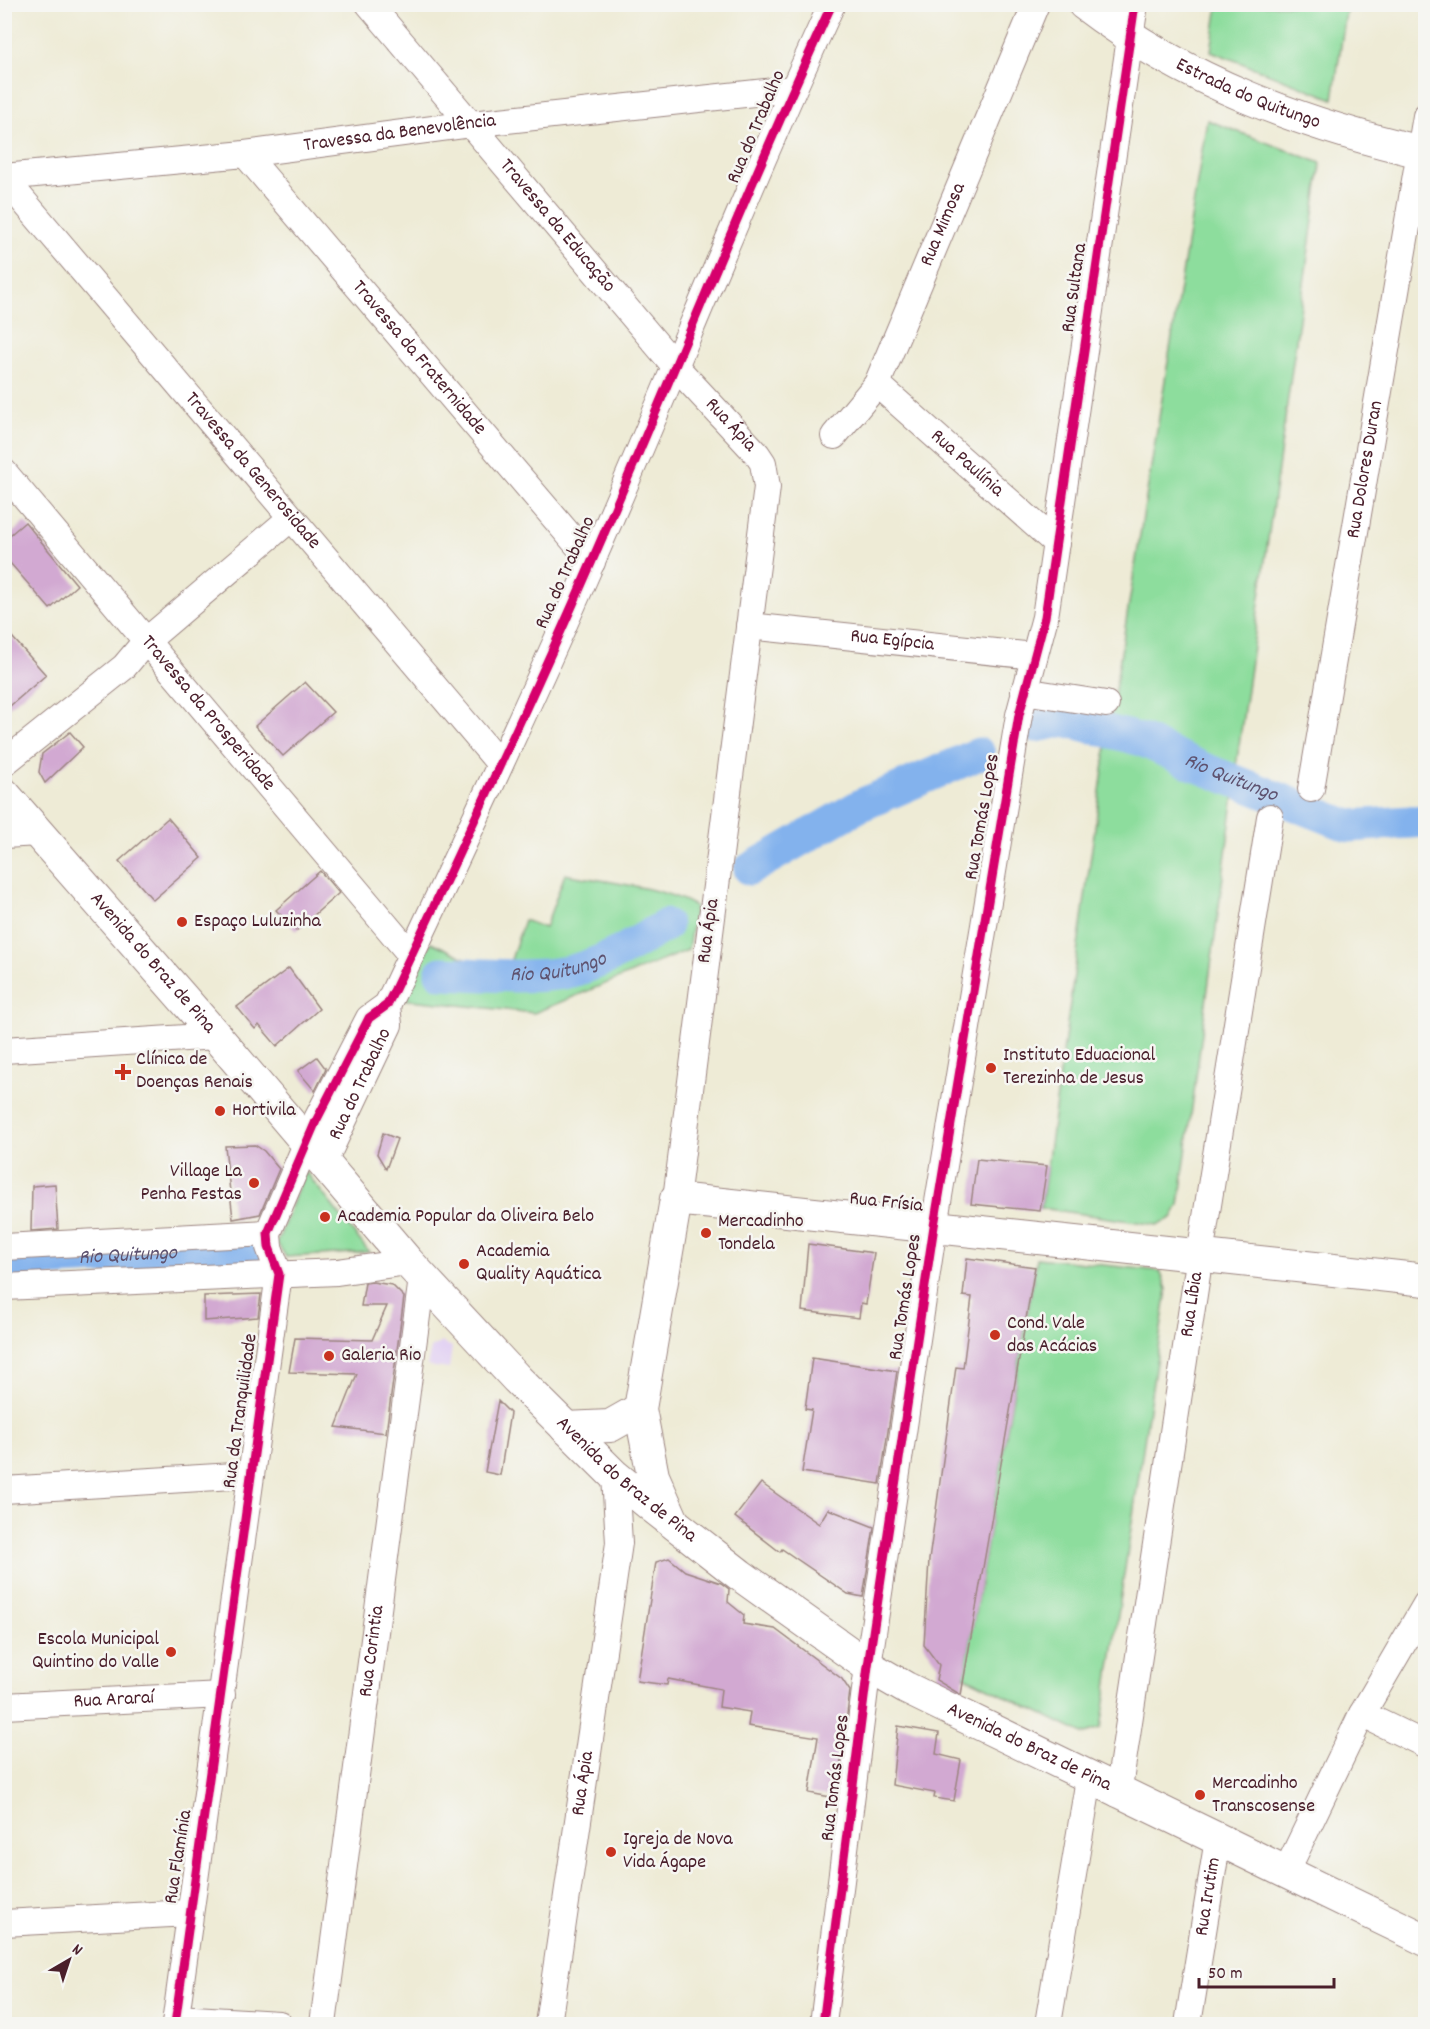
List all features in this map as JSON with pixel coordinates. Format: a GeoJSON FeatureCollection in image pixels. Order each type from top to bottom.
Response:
{"type":"FeatureCollection","features":[{"type":"Feature","properties":{"kind":"main road","name":"Estrada do Quitungo"},"geometry":{"type":"LineString","coordinates":[[1084,4],[1130,38],[1190,72],[1250,98],[1338,129],[1422,152]]}},
{"type":"Feature","properties":{"kind":"main road","name":"Avenida do Braz de Pina"},"geometry":{"type":"LineString","coordinates":[[4,794],[216,1036],[415,1270],[566,1428],[615,1476],[663,1515],[740,1575],[868,1666],[957,1715],[1119,1794],[1287,1870],[1425,1940]]}},
{"type":"Feature","properties":{"kind":"main road","name":"Rua Frísia"},"geometry":{"type":"LineString","coordinates":[[676,1199],[1425,1280]]}},
{"type":"Feature","properties":{"kind":"main road","name":"Rua Ápia"},"geometry":{"type":"LineString","coordinates":[[663,1515],[640,1409],[676,1199]]}},
{"type":"Feature","properties":{"kind":"main road"},"geometry":{"type":"LineString","coordinates":[[566,1428],[610,1426],[640,1409]]}},
{"type":"Feature","properties":{"kind":"street","name":"Travessa da Educação"},"geometry":{"type":"LineString","coordinates":[[369,4],[675,366]]}},
{"type":"Feature","properties":{"kind":"street","name":"Rua do Trabalho"},"geometry":{"type":"LineString","coordinates":[[315,1152],[389,1025],[387,1005],[500,764],[591,562],[792,89],[832,4]]}},
{"type":"Feature","properties":{"kind":"street","name":"Rua Mimosa"},"geometry":{"type":"LineString","coordinates":[[834,436],[878,384],[1036,4]]}},
{"type":"Feature","properties":{"kind":"street","name":"Rua Sultana"},"geometry":{"type":"LineString","coordinates":[[1056,543],[1135,4]]}},
{"type":"Feature","properties":{"kind":"street","name":"Travessa da Benevolência"},"geometry":{"type":"LineString","coordinates":[[4,177],[245,154],[471,124],[792,89]]}},
{"type":"Feature","properties":{"kind":"street","name":"Rua Dolores Duran"},"geometry":{"type":"LineString","coordinates":[[1311,789],[1422,152],[1425,116]]}},
{"type":"Feature","properties":{"kind":"street","name":"Travessa da Fraternidade"},"geometry":{"type":"LineString","coordinates":[[245,154],[591,562]]}},
{"type":"Feature","properties":{"kind":"street","name":"Travessa da Generosidade"},"geometry":{"type":"LineString","coordinates":[[4,177],[500,764]]}},
{"type":"Feature","properties":{"kind":"street","name":"Rua Ápia"},"geometry":{"type":"LineString","coordinates":[[675,366],[763,463],[767,487],[676,1199]]}},
{"type":"Feature","properties":{"kind":"street","name":"Rua Paulínia"},"geometry":{"type":"LineString","coordinates":[[878,384],[1056,543]]}},
{"type":"Feature","properties":{"kind":"street","name":"Travessa da Prosperidade"},"geometry":{"type":"LineString","coordinates":[[4,472],[411,955]]}},
{"type":"Feature","properties":{"kind":"street"},"geometry":{"type":"LineString","coordinates":[[4,763],[124,667],[146,642],[291,518]]}},
{"type":"Feature","properties":{"kind":"street","name":"Rua Tomás Lopes"},"geometry":{"type":"LineString","coordinates":[[823,2025],[868,1666],[934,1226],[992,869],[1024,691],[1045,617],[1056,543]]}},
{"type":"Feature","properties":{"kind":"street","name":"Rua Egípcia"},"geometry":{"type":"LineString","coordinates":[[749,626],[1034,656]]}},
{"type":"Feature","properties":{"kind":"street"},"geometry":{"type":"LineString","coordinates":[[1024,691],[1106,704]]}},
{"type":"Feature","properties":{"kind":"street","name":"Rua Líbia"},"geometry":{"type":"LineString","coordinates":[[1119,1794],[1200,1255],[1270,817]]}},
{"type":"Feature","properties":{"kind":"street"},"geometry":{"type":"LineString","coordinates":[[4,835],[38,833]]}},
{"type":"Feature","properties":{"kind":"street"},"geometry":{"type":"LineString","coordinates":[[4,1050],[216,1036]]}},
{"type":"Feature","properties":{"kind":"street"},"geometry":{"type":"LineString","coordinates":[[4,1247],[268,1233],[315,1152]]}},
{"type":"Feature","properties":{"kind":"street","name":"Rua da Tranquilidade"},"geometry":{"type":"LineString","coordinates":[[222,1695],[279,1274],[268,1247],[268,1233]]}},
{"type":"Feature","properties":{"kind":"street"},"geometry":{"type":"LineString","coordinates":[[4,1287],[415,1270]]}},
{"type":"Feature","properties":{"kind":"street","name":"Rua Corintia"},"geometry":{"type":"LineString","coordinates":[[323,2025],[415,1270]]}},
{"type":"Feature","properties":{"kind":"street"},"geometry":{"type":"LineString","coordinates":[[4,1490],[250,1475]]}},
{"type":"Feature","properties":{"kind":"street","name":"Rua Ápia"},"geometry":{"type":"LineString","coordinates":[[548,2025],[620,1543],[615,1476]]}},
{"type":"Feature","properties":{"kind":"street","name":"Rua Ápia"},"geometry":{"type":"LineString","coordinates":[[620,1543],[626,1528],[634,1518],[663,1515]]}},
{"type":"Feature","properties":{"kind":"street"},"geometry":{"type":"LineString","coordinates":[[1287,1870],[1362,1714],[1425,1604]]}},
{"type":"Feature","properties":{"kind":"street","name":"Rua Araraí"},"geometry":{"type":"LineString","coordinates":[[4,1706],[222,1695]]}},
{"type":"Feature","properties":{"kind":"street","name":"Rua Flamínia"},"geometry":{"type":"LineString","coordinates":[[176,2021],[189,1913],[222,1695]]}},
{"type":"Feature","properties":{"kind":"street"},"geometry":{"type":"LineString","coordinates":[[1362,1714],[1425,1745]]}},
{"type":"Feature","properties":{"kind":"street"},"geometry":{"type":"LineString","coordinates":[[1048,2025],[1089,1779]]}},
{"type":"Feature","properties":{"kind":"street","name":"Rua Irutim"},"geometry":{"type":"LineString","coordinates":[[1188,2025],[1218,1839]]}},
{"type":"Feature","properties":{"kind":"street"},"geometry":{"type":"LineString","coordinates":[[4,1923],[189,1913]]}},
{"type":"Feature","properties":{"kind":"street"},"geometry":{"type":"LineString","coordinates":[[176,2021],[279,2025]]}},
{"type":"Feature","properties":{"kind":"shaded area"},"geometry":{"type":"Polygon","coordinates":[[[442,1342],[452,1347],[449,1369],[427,1366],[431,1348],[442,1342]]]}},
{"type":"Feature","properties":{"kind":"green space"},"geometry":{"type":"Polygon","coordinates":[[[1218,5],[1347,5],[1333,99],[1211,51],[1218,5]]]}},
{"type":"Feature","properties":{"kind":"green space"},"geometry":{"type":"Polygon","coordinates":[[[1207,120],[1321,163],[1236,767],[1155,732],[1110,721],[1207,120]]]}},
{"type":"Feature","properties":{"kind":"green space"},"geometry":{"type":"Polygon","coordinates":[[[1107,742],[1235,786],[1179,1205],[1172,1218],[1157,1225],[1041,1208],[1107,742]]]}},
{"type":"Feature","properties":{"kind":"green space"},"geometry":{"type":"Polygon","coordinates":[[[565,874],[649,889],[695,906],[688,950],[534,1013],[402,999],[431,942],[486,968],[508,969],[524,920],[545,928],[565,874]]]}},
{"type":"Feature","properties":{"kind":"green space"},"geometry":{"type":"Polygon","coordinates":[[[305,1171],[369,1252],[286,1257],[277,1243],[305,1171]]]}},
{"type":"Feature","properties":{"kind":"green space"},"geometry":{"type":"Polygon","coordinates":[[[1037,1258],[1160,1271],[1167,1289],[1101,1728],[1083,1734],[964,1676],[1037,1258]]]}},
{"type":"Feature","properties":{"kind":"building"},"geometry":{"type":"Polygon","coordinates":[[[25,522],[77,585],[50,609],[4,556],[4,540],[25,522]]]}},
{"type":"Feature","properties":{"kind":"building"},"geometry":{"type":"Polygon","coordinates":[[[4,628],[46,675],[4,711],[4,628]]]}},
{"type":"Feature","properties":{"kind":"building"},"geometry":{"type":"Polygon","coordinates":[[[305,682],[333,712],[283,756],[255,726],[305,682]]]}},
{"type":"Feature","properties":{"kind":"building"},"geometry":{"type":"Polygon","coordinates":[[[70,732],[83,747],[45,783],[39,772],[42,754],[70,732]]]}},
{"type":"Feature","properties":{"kind":"building"},"geometry":{"type":"Polygon","coordinates":[[[168,818],[202,858],[153,900],[119,861],[168,818]]]}},
{"type":"Feature","properties":{"kind":"building"},"geometry":{"type":"Polygon","coordinates":[[[320,871],[339,893],[296,931],[276,910],[320,871]]]}},
{"type":"Feature","properties":{"kind":"building"},"geometry":{"type":"Polygon","coordinates":[[[289,968],[319,1009],[277,1046],[259,1025],[255,1029],[237,1007],[289,968]]]}},
{"type":"Feature","properties":{"kind":"building"},"geometry":{"type":"Polygon","coordinates":[[[317,1057],[326,1069],[315,1091],[298,1071],[317,1057]]]}},
{"type":"Feature","properties":{"kind":"building"},"geometry":{"type":"Polygon","coordinates":[[[383,1133],[397,1139],[386,1169],[377,1154],[383,1133]]]}},
{"type":"Feature","properties":{"kind":"building","name":"Village La Penha Festas"},"geometry":{"type":"Polygon","coordinates":[[[255,1145],[264,1151],[279,1169],[260,1214],[233,1219],[225,1146],[255,1145]]]}},
{"type":"Feature","properties":{"kind":"building"},"geometry":{"type":"Polygon","coordinates":[[[977,1159],[1047,1166],[1040,1211],[971,1204],[977,1159]]]}},
{"type":"Feature","properties":{"kind":"building"},"geometry":{"type":"Polygon","coordinates":[[[55,1184],[58,1229],[31,1231],[32,1186],[55,1184]]]}},
{"type":"Feature","properties":{"kind":"building"},"geometry":{"type":"Polygon","coordinates":[[[808,1244],[874,1253],[866,1304],[861,1303],[859,1318],[802,1311],[808,1244]]]}},
{"type":"Feature","properties":{"kind":"building"},"geometry":{"type":"Polygon","coordinates":[[[967,1258],[1035,1267],[961,1695],[936,1680],[939,1665],[924,1645],[929,1560],[956,1367],[963,1368],[972,1297],[963,1296],[967,1258]]]}},
{"type":"Feature","properties":{"kind":"building"},"geometry":{"type":"Polygon","coordinates":[[[365,1283],[392,1285],[404,1297],[386,1433],[336,1427],[357,1374],[289,1372],[295,1338],[372,1340],[387,1306],[361,1306],[365,1283]]]}},
{"type":"Feature","properties":{"kind":"building"},"geometry":{"type":"Polygon","coordinates":[[[261,1294],[258,1317],[204,1321],[204,1296],[261,1294]]]}},
{"type":"Feature","properties":{"kind":"building"},"geometry":{"type":"Polygon","coordinates":[[[812,1358],[897,1371],[880,1484],[802,1472],[812,1410],[805,1409],[812,1358]]]}},
{"type":"Feature","properties":{"kind":"building"},"geometry":{"type":"Polygon","coordinates":[[[498,1401],[510,1413],[500,1475],[485,1472],[498,1401]]]}},
{"type":"Feature","properties":{"kind":"building"},"geometry":{"type":"Polygon","coordinates":[[[761,1483],[819,1524],[828,1509],[874,1527],[863,1597],[848,1594],[782,1549],[780,1552],[735,1517],[761,1483]]]}},
{"type":"Feature","properties":{"kind":"building"},"geometry":{"type":"Polygon","coordinates":[[[669,1558],[685,1571],[721,1583],[729,1589],[728,1602],[744,1615],[743,1624],[775,1629],[842,1679],[850,1691],[836,1798],[809,1793],[818,1737],[748,1726],[750,1712],[719,1707],[721,1689],[668,1679],[667,1685],[637,1681],[656,1562],[669,1558]]]}},
{"type":"Feature","properties":{"kind":"building"},"geometry":{"type":"Polygon","coordinates":[[[898,1726],[939,1733],[936,1754],[961,1760],[954,1801],[934,1798],[935,1793],[892,1785],[898,1726]]]}},
{"type":"Feature","properties":{"kind":"waterway","name":"Rio Quitungo"},"geometry":{"type":"LineString","coordinates":[[1036,726],[1065,720],[1142,740],[1202,768],[1349,826],[1426,821]]}},
{"type":"Feature","properties":{"kind":"waterway","name":"Rio Quitungo"},"geometry":{"type":"LineString","coordinates":[[750,869],[861,805],[979,754]]}},
{"type":"Feature","properties":{"kind":"waterway","name":"Rio Quitungo"},"geometry":{"type":"LineString","coordinates":[[441,973],[511,976],[564,973],[591,965],[613,955],[666,925]]}},
{"type":"Feature","properties":{"kind":"waterway","name":"Rio Quitungo"},"geometry":{"type":"LineString","coordinates":[[4,1263],[252,1250]]}},
{"type":"Feature","properties":{"kind":"cycle path"},"geometry":{"type":"LineString","coordinates":[[175,2024],[279,1274],[269,1247],[268,1233],[316,1121],[369,1018],[387,1005],[520,722],[592,561],[770,143],[832,4]]}},
{"type":"Feature","properties":{"kind":"cycle path"},"geometry":{"type":"LineString","coordinates":[[823,2024],[868,1666],[934,1226],[1019,715],[1045,617],[1135,4]]}},
{"type":"Feature","properties":{"kind":"place","name":"Espaço Luluzinha"},"geometry":{"type":"Point","coordinates":[182,922]}},
{"type":"Feature","properties":{"kind":"place","name":"Instituto Eduacional Terezinha de Jesus"},"geometry":{"type":"Point","coordinates":[991,1068]}},
{"type":"Feature","properties":{"kind":"place","name":"Clínica de Doenças Renais"},"geometry":{"type":"Point","coordinates":[123,1072]}},
{"type":"Feature","properties":{"kind":"place","name":"Hortivila"},"geometry":{"type":"Point","coordinates":[220,1111]}},
{"type":"Feature","properties":{"kind":"place","name":"Village La Penha Festas"},"geometry":{"type":"Point","coordinates":[254,1183]}},
{"type":"Feature","properties":{"kind":"place","name":"Academia Popular da Oliveira Belo"},"geometry":{"type":"Point","coordinates":[325,1217]}},
{"type":"Feature","properties":{"kind":"place","name":"Mercadinho Tondela"},"geometry":{"type":"Point","coordinates":[706,1233]}},
{"type":"Feature","properties":{"kind":"place","name":"Academia Quality Aquática"},"geometry":{"type":"Point","coordinates":[464,1264]}},
{"type":"Feature","properties":{"kind":"place","name":"Cond. Vale das Acácias"},"geometry":{"type":"Point","coordinates":[995,1335]}},
{"type":"Feature","properties":{"kind":"place","name":"Galeria Rio"},"geometry":{"type":"Point","coordinates":[329,1356]}},
{"type":"Feature","properties":{"kind":"place","name":"Escola Municipal Quintino do Valle"},"geometry":{"type":"Point","coordinates":[171,1652]}},
{"type":"Feature","properties":{"kind":"place","name":"Mercadinho Transcosense"},"geometry":{"type":"Point","coordinates":[1200,1795]}},
{"type":"Feature","properties":{"kind":"place","name":"Igreja de Nova Vida Ágape"},"geometry":{"type":"Point","coordinates":[611,1852]}}]}
